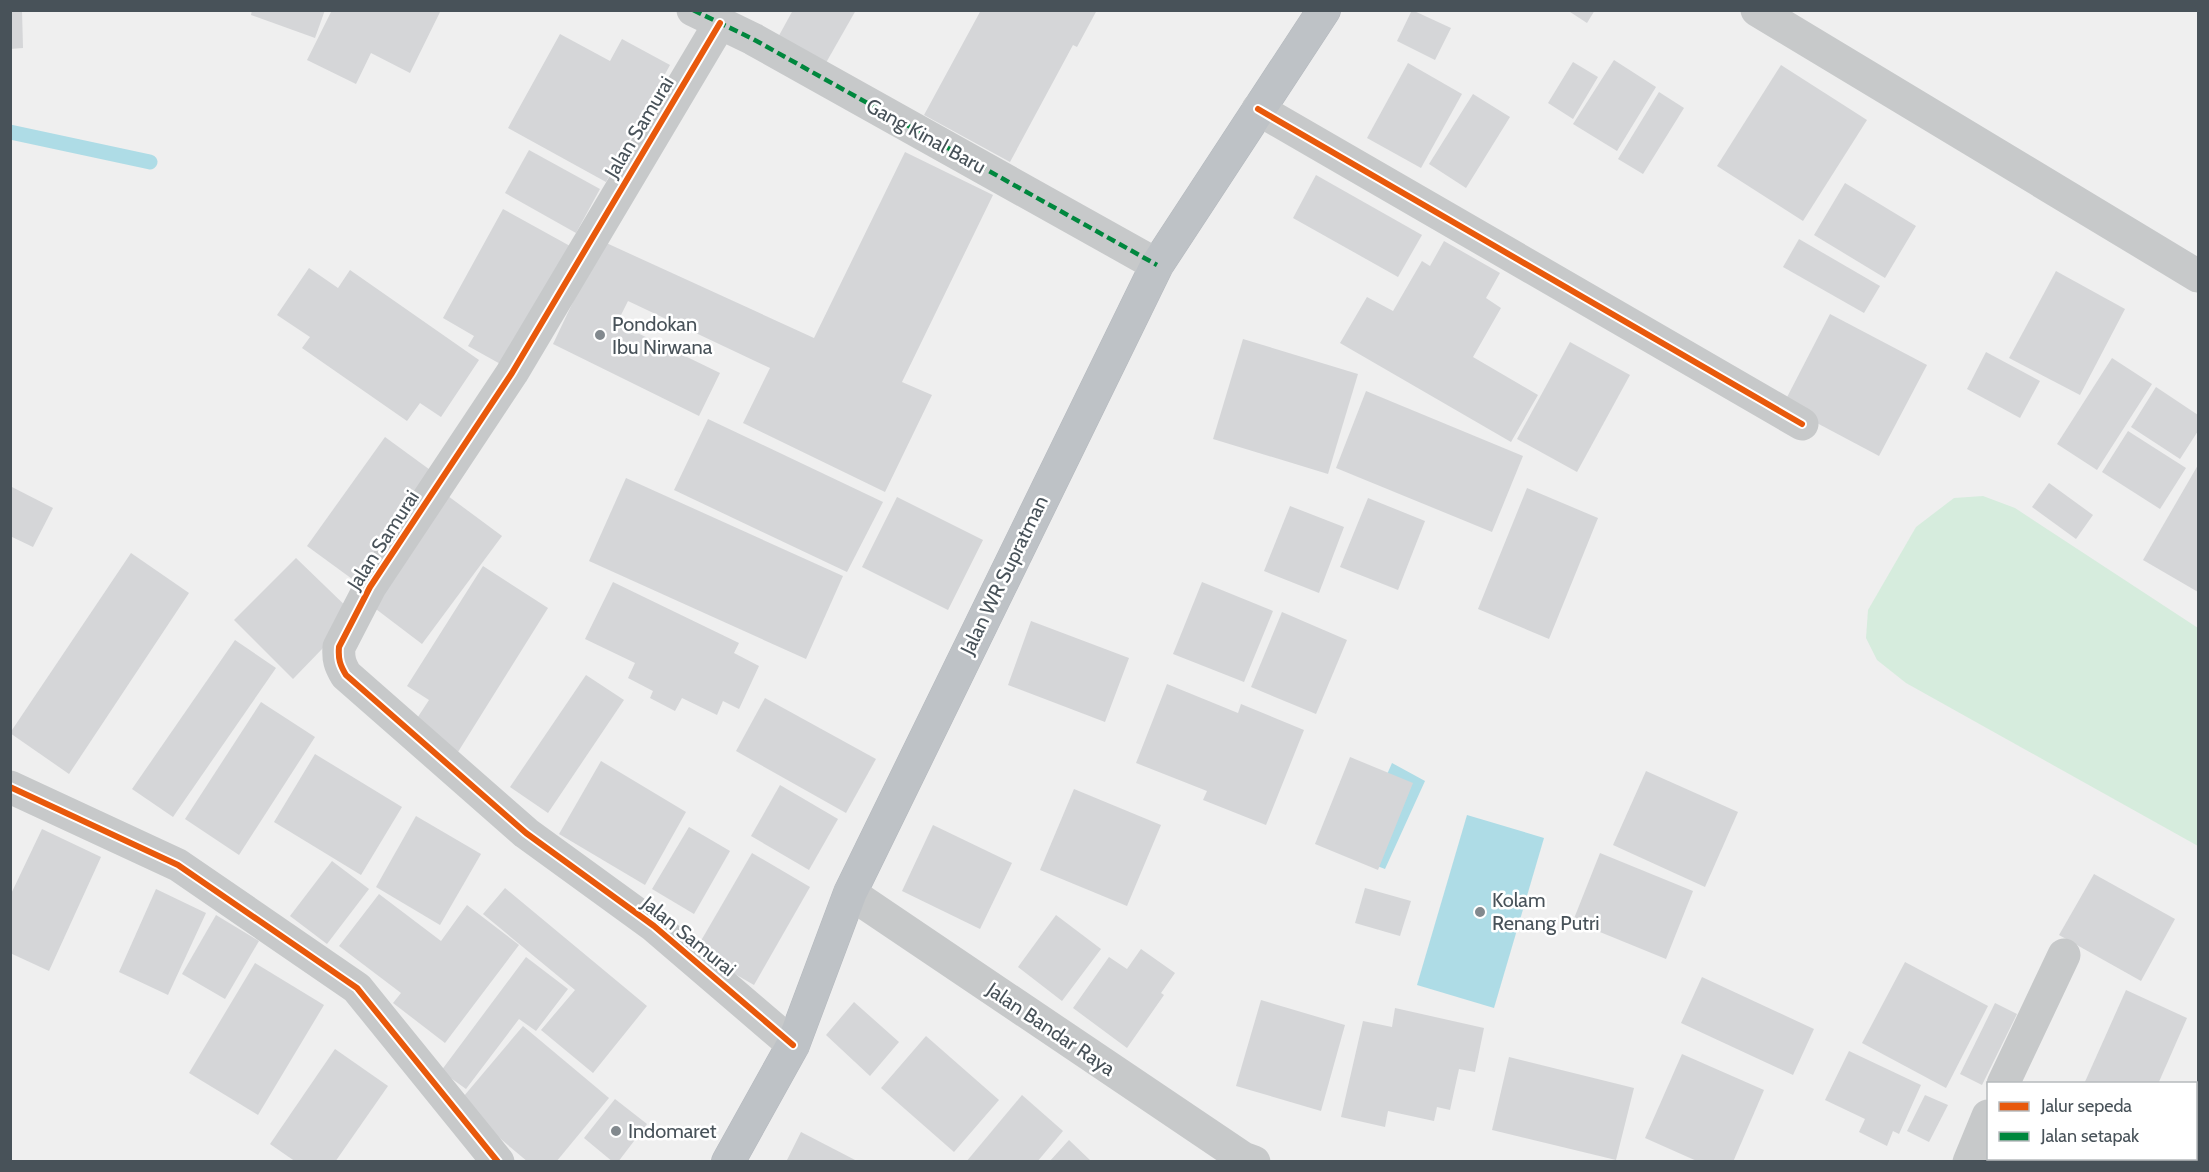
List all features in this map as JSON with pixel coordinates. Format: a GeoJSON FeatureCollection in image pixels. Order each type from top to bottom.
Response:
{"type":"FeatureCollection","features":[{"type":"Feature","properties":{"kind":"highway","name":"Jalan WR Supratman"},"geometry":{"type":"LineString","coordinates":[[728,1161],[793,1045],[850,893],[1157,265],[1324,10]]}},
{"type":"Feature","properties":{"kind":"street"},"geometry":{"type":"LineString","coordinates":[[1757,10],[2199,276]]}},
{"type":"Feature","properties":{"kind":"street","name":"Gang Kinal Baru"},"geometry":{"type":"LineString","coordinates":[[707,17],[1157,265]]}},
{"type":"Feature","properties":{"kind":"street","name":"Jalan Samurai"},"geometry":{"type":"LineString","coordinates":[[707,17],[512,373],[370,587],[339,647],[338,655],[340,665],[346,675],[526,833],[654,926],[793,1045]]}},
{"type":"Feature","properties":{"kind":"street"},"geometry":{"type":"LineString","coordinates":[[1258,109],[1802,424]]}},
{"type":"Feature","properties":{"kind":"street"},"geometry":{"type":"LineString","coordinates":[[10,788],[178,865],[357,988],[498,1161]]}},
{"type":"Feature","properties":{"kind":"street","name":"Jalan Bandar Raya"},"geometry":{"type":"LineString","coordinates":[[850,893],[1243,1158],[1254,1161]]}},
{"type":"Feature","properties":{"kind":"street"},"geometry":{"type":"LineString","coordinates":[[2003,1082],[2064,955]]}},
{"type":"Feature","properties":{"kind":"street"},"geometry":{"type":"LineString","coordinates":[[1969,1161],[1987,1120]]}},
{"type":"Feature","properties":{"kind":"green space"},"geometry":{"type":"Polygon","coordinates":[[[1983,496],[2015,508],[2198,628],[2198,846],[1906,683],[1877,660],[1866,638],[1868,610],[1916,527],[1954,498],[1983,496]]]}},
{"type":"Feature","properties":{"kind":"water"},"geometry":{"type":"Polygon","coordinates":[[[1392,763],[1425,781],[1385,869],[1351,856],[1392,763]]]}},
{"type":"Feature","properties":{"kind":"water","name":"Kolam Renang Putri"},"geometry":{"type":"Polygon","coordinates":[[[1467,815],[1544,838],[1494,1008],[1417,985],[1467,815]]]}},
{"type":"Feature","properties":{"kind":"building"},"geometry":{"type":"Polygon","coordinates":[[[10,10],[22,10],[23,48],[10,49],[10,10]]]}},
{"type":"Feature","properties":{"kind":"building"},"geometry":{"type":"Polygon","coordinates":[[[252,10],[325,10],[315,38],[251,15],[252,10]]]}},
{"type":"Feature","properties":{"kind":"building"},"geometry":{"type":"Polygon","coordinates":[[[332,10],[441,10],[410,73],[371,53],[356,84],[307,60],[332,10]]]}},
{"type":"Feature","properties":{"kind":"building"},"geometry":{"type":"Polygon","coordinates":[[[793,10],[856,10],[823,68],[776,41],[793,10]]]}},
{"type":"Feature","properties":{"kind":"building"},"geometry":{"type":"Polygon","coordinates":[[[981,10],[1097,10],[1077,47],[1073,45],[1010,162],[924,115],[981,10]]]}},
{"type":"Feature","properties":{"kind":"building"},"geometry":{"type":"Polygon","coordinates":[[[1412,10],[1451,28],[1435,60],[1397,41],[1412,10]]]}},
{"type":"Feature","properties":{"kind":"building"},"geometry":{"type":"Polygon","coordinates":[[[1567,10],[1595,10],[1587,23],[1567,10]]]}},
{"type":"Feature","properties":{"kind":"building"},"geometry":{"type":"Polygon","coordinates":[[[560,34],[610,61],[622,39],[670,65],[606,182],[508,128],[560,34]]]}},
{"type":"Feature","properties":{"kind":"building"},"geometry":{"type":"Polygon","coordinates":[[[1614,60],[1656,87],[1617,151],[1573,124],[1614,60]]]}},
{"type":"Feature","properties":{"kind":"building"},"geometry":{"type":"Polygon","coordinates":[[[1573,62],[1598,77],[1573,119],[1548,103],[1573,62]]]}},
{"type":"Feature","properties":{"kind":"building"},"geometry":{"type":"Polygon","coordinates":[[[1408,63],[1462,94],[1421,168],[1367,138],[1408,63]]]}},
{"type":"Feature","properties":{"kind":"building"},"geometry":{"type":"Polygon","coordinates":[[[1781,65],[1867,120],[1803,221],[1717,166],[1781,65]]]}},
{"type":"Feature","properties":{"kind":"building"},"geometry":{"type":"Polygon","coordinates":[[[1659,92],[1684,108],[1643,174],[1618,159],[1659,92]]]}},
{"type":"Feature","properties":{"kind":"building"},"geometry":{"type":"Polygon","coordinates":[[[1473,94],[1510,117],[1466,188],[1429,164],[1473,94]]]}},
{"type":"Feature","properties":{"kind":"building"},"geometry":{"type":"Polygon","coordinates":[[[529,150],[600,189],[576,233],[505,193],[529,150]]]}},
{"type":"Feature","properties":{"kind":"building"},"geometry":{"type":"Polygon","coordinates":[[[905,152],[993,195],[902,382],[932,395],[885,492],[743,423],[770,368],[628,301],[617,323],[720,373],[699,416],[553,344],[602,241],[814,338],[905,152]]]}},
{"type":"Feature","properties":{"kind":"building"},"geometry":{"type":"Polygon","coordinates":[[[1316,175],[1422,235],[1398,277],[1293,218],[1316,175]]]}},
{"type":"Feature","properties":{"kind":"building"},"geometry":{"type":"Polygon","coordinates":[[[1845,183],[1916,226],[1885,278],[1814,235],[1845,183]]]}},
{"type":"Feature","properties":{"kind":"building"},"geometry":{"type":"Polygon","coordinates":[[[503,209],[570,246],[504,366],[468,346],[474,336],[443,318],[503,209]]]}},
{"type":"Feature","properties":{"kind":"building"},"geometry":{"type":"Polygon","coordinates":[[[1799,239],[1880,286],[1864,313],[1783,267],[1799,239]]]}},
{"type":"Feature","properties":{"kind":"building"},"geometry":{"type":"Polygon","coordinates":[[[1444,241],[1500,273],[1486,298],[1501,308],[1473,357],[1538,395],[1511,442],[1340,343],[1367,297],[1393,311],[1422,261],[1430,266],[1444,241]]]}},
{"type":"Feature","properties":{"kind":"building"},"geometry":{"type":"Polygon","coordinates":[[[309,268],[338,288],[350,270],[479,360],[441,417],[420,403],[407,421],[302,348],[310,337],[277,315],[309,268]]]}},
{"type":"Feature","properties":{"kind":"building"},"geometry":{"type":"Polygon","coordinates":[[[2056,271],[2125,309],[2080,395],[2009,358],[2056,271]]]}},
{"type":"Feature","properties":{"kind":"building"},"geometry":{"type":"Polygon","coordinates":[[[1830,314],[1927,365],[1879,456],[1783,405],[1830,314]]]}},
{"type":"Feature","properties":{"kind":"building"},"geometry":{"type":"Polygon","coordinates":[[[1243,339],[1358,374],[1328,474],[1213,439],[1243,339]]]}},
{"type":"Feature","properties":{"kind":"building"},"geometry":{"type":"Polygon","coordinates":[[[1570,342],[1630,375],[1577,472],[1517,439],[1570,342]]]}},
{"type":"Feature","properties":{"kind":"building"},"geometry":{"type":"Polygon","coordinates":[[[1986,352],[2040,381],[2020,418],[1967,389],[1986,352]]]}},
{"type":"Feature","properties":{"kind":"building"},"geometry":{"type":"Polygon","coordinates":[[[2112,358],[2152,384],[2097,470],[2057,444],[2112,358]]]}},
{"type":"Feature","properties":{"kind":"building"},"geometry":{"type":"Polygon","coordinates":[[[2156,387],[2198,415],[2198,431],[2180,459],[2131,427],[2156,387]]]}},
{"type":"Feature","properties":{"kind":"building"},"geometry":{"type":"Polygon","coordinates":[[[1366,391],[1523,456],[1492,532],[1336,468],[1366,391]]]}},
{"type":"Feature","properties":{"kind":"building"},"geometry":{"type":"Polygon","coordinates":[[[708,419],[883,502],[847,572],[674,490],[708,419]]]}},
{"type":"Feature","properties":{"kind":"building"},"geometry":{"type":"Polygon","coordinates":[[[2128,431],[2186,468],[2160,509],[2102,472],[2128,431]]]}},
{"type":"Feature","properties":{"kind":"building"},"geometry":{"type":"Polygon","coordinates":[[[385,437],[437,475],[359,584],[307,546],[385,437]]]}},
{"type":"Feature","properties":{"kind":"building"},"geometry":{"type":"Polygon","coordinates":[[[2198,465],[2198,592],[2143,560],[2198,465]]]}},
{"type":"Feature","properties":{"kind":"building"},"geometry":{"type":"Polygon","coordinates":[[[626,478],[843,576],[806,659],[589,561],[626,478]]]}},
{"type":"Feature","properties":{"kind":"building"},"geometry":{"type":"Polygon","coordinates":[[[2049,483],[2093,515],[2076,539],[2032,507],[2049,483]]]}},
{"type":"Feature","properties":{"kind":"building"},"geometry":{"type":"Polygon","coordinates":[[[10,486],[53,508],[33,547],[10,536],[10,486]]]}},
{"type":"Feature","properties":{"kind":"building"},"geometry":{"type":"Polygon","coordinates":[[[1527,488],[1598,518],[1549,639],[1478,609],[1527,488]]]}},
{"type":"Feature","properties":{"kind":"building"},"geometry":{"type":"Polygon","coordinates":[[[448,496],[502,536],[422,644],[368,603],[448,496]]]}},
{"type":"Feature","properties":{"kind":"building"},"geometry":{"type":"Polygon","coordinates":[[[897,497],[983,540],[948,610],[862,567],[897,497]]]}},
{"type":"Feature","properties":{"kind":"building"},"geometry":{"type":"Polygon","coordinates":[[[1368,498],[1425,521],[1398,590],[1340,567],[1368,498]]]}},
{"type":"Feature","properties":{"kind":"building"},"geometry":{"type":"Polygon","coordinates":[[[1290,506],[1344,527],[1319,593],[1264,571],[1290,506]]]}},
{"type":"Feature","properties":{"kind":"building"},"geometry":{"type":"Polygon","coordinates":[[[131,553],[189,593],[69,774],[10,733],[131,553]]]}},
{"type":"Feature","properties":{"kind":"building"},"geometry":{"type":"Polygon","coordinates":[[[296,558],[355,615],[293,679],[234,620],[296,558]]]}},
{"type":"Feature","properties":{"kind":"building"},"geometry":{"type":"Polygon","coordinates":[[[483,566],[548,608],[458,752],[414,723],[429,700],[407,686],[483,566]]]}},
{"type":"Feature","properties":{"kind":"building"},"geometry":{"type":"Polygon","coordinates":[[[613,582],[739,643],[734,653],[759,666],[739,709],[723,701],[717,715],[682,698],[675,711],[650,698],[653,691],[628,678],[635,663],[585,639],[613,582]]]}},
{"type":"Feature","properties":{"kind":"building"},"geometry":{"type":"Polygon","coordinates":[[[1202,582],[1273,611],[1244,682],[1173,654],[1202,582]]]}},
{"type":"Feature","properties":{"kind":"building"},"geometry":{"type":"Polygon","coordinates":[[[1282,612],[1347,640],[1316,714],[1251,687],[1282,612]]]}},
{"type":"Feature","properties":{"kind":"building"},"geometry":{"type":"Polygon","coordinates":[[[1031,621],[1129,658],[1105,722],[1008,685],[1031,621]]]}},
{"type":"Feature","properties":{"kind":"building"},"geometry":{"type":"Polygon","coordinates":[[[235,640],[276,668],[173,817],[132,789],[235,640]]]}},
{"type":"Feature","properties":{"kind":"building"},"geometry":{"type":"Polygon","coordinates":[[[586,675],[624,700],[548,813],[510,787],[586,675]]]}},
{"type":"Feature","properties":{"kind":"building"},"geometry":{"type":"Polygon","coordinates":[[[1167,684],[1238,713],[1241,704],[1304,730],[1266,825],[1203,800],[1207,791],[1136,763],[1167,684]]]}},
{"type":"Feature","properties":{"kind":"building"},"geometry":{"type":"Polygon","coordinates":[[[765,698],[876,759],[846,813],[736,751],[765,698]]]}},
{"type":"Feature","properties":{"kind":"building"},"geometry":{"type":"Polygon","coordinates":[[[261,702],[315,737],[239,855],[185,819],[261,702]]]}},
{"type":"Feature","properties":{"kind":"building"},"geometry":{"type":"Polygon","coordinates":[[[315,754],[402,807],[361,875],[274,822],[315,754]]]}},
{"type":"Feature","properties":{"kind":"building"},"geometry":{"type":"Polygon","coordinates":[[[1350,757],[1413,783],[1378,870],[1315,844],[1350,757]]]}},
{"type":"Feature","properties":{"kind":"building"},"geometry":{"type":"Polygon","coordinates":[[[601,761],[686,812],[645,885],[559,834],[601,761]]]}},
{"type":"Feature","properties":{"kind":"building"},"geometry":{"type":"Polygon","coordinates":[[[1646,771],[1738,812],[1705,887],[1613,845],[1646,771]]]}},
{"type":"Feature","properties":{"kind":"building"},"geometry":{"type":"Polygon","coordinates":[[[780,785],[838,819],[809,870],[751,836],[780,785]]]}},
{"type":"Feature","properties":{"kind":"building"},"geometry":{"type":"Polygon","coordinates":[[[1074,789],[1161,825],[1127,906],[1040,870],[1074,789]]]}},
{"type":"Feature","properties":{"kind":"building"},"geometry":{"type":"Polygon","coordinates":[[[416,816],[481,854],[440,925],[376,887],[416,816]]]}},
{"type":"Feature","properties":{"kind":"building"},"geometry":{"type":"Polygon","coordinates":[[[933,825],[1012,863],[980,929],[902,891],[933,825]]]}},
{"type":"Feature","properties":{"kind":"building"},"geometry":{"type":"Polygon","coordinates":[[[689,827],[730,851],[694,914],[652,889],[689,827]]]}},
{"type":"Feature","properties":{"kind":"building"},"geometry":{"type":"Polygon","coordinates":[[[42,829],[101,857],[49,971],[10,953],[10,896],[42,829]]]}},
{"type":"Feature","properties":{"kind":"building"},"geometry":{"type":"Polygon","coordinates":[[[752,853],[810,887],[754,985],[695,951],[752,853]]]}},
{"type":"Feature","properties":{"kind":"building"},"geometry":{"type":"Polygon","coordinates":[[[1600,853],[1693,891],[1666,959],[1573,921],[1600,853]]]}},
{"type":"Feature","properties":{"kind":"building"},"geometry":{"type":"Polygon","coordinates":[[[332,861],[369,889],[327,944],[290,916],[332,861]]]}},
{"type":"Feature","properties":{"kind":"building"},"geometry":{"type":"Polygon","coordinates":[[[2094,874],[2175,919],[2141,981],[2059,935],[2094,874]]]}},
{"type":"Feature","properties":{"kind":"building"},"geometry":{"type":"Polygon","coordinates":[[[505,888],[647,1006],[593,1073],[541,1030],[575,990],[483,914],[505,888]]]}},
{"type":"Feature","properties":{"kind":"building"},"geometry":{"type":"Polygon","coordinates":[[[1365,888],[1411,901],[1400,936],[1355,923],[1365,888]]]}},
{"type":"Feature","properties":{"kind":"building"},"geometry":{"type":"Polygon","coordinates":[[[156,889],[206,913],[168,995],[119,972],[156,889]]]}},
{"type":"Feature","properties":{"kind":"building"},"geometry":{"type":"Polygon","coordinates":[[[379,894],[441,941],[467,905],[519,945],[445,1043],[393,1003],[401,993],[339,946],[379,894]]]}},
{"type":"Feature","properties":{"kind":"building"},"geometry":{"type":"Polygon","coordinates":[[[216,915],[259,941],[225,999],[182,974],[216,915]]]}},
{"type":"Feature","properties":{"kind":"building"},"geometry":{"type":"Polygon","coordinates":[[[1056,915],[1101,949],[1062,1001],[1018,967],[1056,915]]]}},
{"type":"Feature","properties":{"kind":"building"},"geometry":{"type":"Polygon","coordinates":[[[1141,949],[1175,973],[1161,993],[1164,995],[1127,1048],[1073,1008],[1109,957],[1127,969],[1141,949]]]}},
{"type":"Feature","properties":{"kind":"building"},"geometry":{"type":"Polygon","coordinates":[[[526,957],[568,989],[536,1031],[519,1019],[466,1089],[441,1071],[526,957]]]}},
{"type":"Feature","properties":{"kind":"building"},"geometry":{"type":"Polygon","coordinates":[[[1905,962],[1988,1006],[1946,1088],[1862,1043],[1905,962]]]}},
{"type":"Feature","properties":{"kind":"building"},"geometry":{"type":"Polygon","coordinates":[[[255,963],[324,1005],[258,1115],[189,1073],[255,963]]]}},
{"type":"Feature","properties":{"kind":"building"},"geometry":{"type":"Polygon","coordinates":[[[1702,977],[1814,1029],[1793,1075],[1681,1023],[1702,977]]]}},
{"type":"Feature","properties":{"kind":"building"},"geometry":{"type":"Polygon","coordinates":[[[2126,990],[2187,1018],[2159,1082],[2085,1082],[2126,990]]]}},
{"type":"Feature","properties":{"kind":"building"},"geometry":{"type":"Polygon","coordinates":[[[1261,1000],[1345,1025],[1321,1111],[1236,1086],[1261,1000]]]}},
{"type":"Feature","properties":{"kind":"building"},"geometry":{"type":"Polygon","coordinates":[[[854,1002],[899,1042],[870,1076],[826,1035],[854,1002]]]}},
{"type":"Feature","properties":{"kind":"building"},"geometry":{"type":"Polygon","coordinates":[[[1995,1003],[2017,1014],[1982,1085],[1960,1074],[1995,1003]]]}},
{"type":"Feature","properties":{"kind":"building"},"geometry":{"type":"Polygon","coordinates":[[[1395,1008],[1484,1028],[1475,1072],[1459,1069],[1450,1110],[1437,1107],[1434,1121],[1388,1111],[1385,1127],[1341,1117],[1363,1021],[1392,1027],[1395,1008]]]}},
{"type":"Feature","properties":{"kind":"building"},"geometry":{"type":"Polygon","coordinates":[[[523,1026],[609,1098],[556,1162],[528,1162],[458,1103],[523,1026]]]}},
{"type":"Feature","properties":{"kind":"building"},"geometry":{"type":"Polygon","coordinates":[[[926,1036],[999,1100],[954,1152],[881,1088],[926,1036]]]}},
{"type":"Feature","properties":{"kind":"building"},"geometry":{"type":"Polygon","coordinates":[[[335,1049],[388,1086],[335,1162],[296,1162],[270,1144],[335,1049]]]}},
{"type":"Feature","properties":{"kind":"building"},"geometry":{"type":"Polygon","coordinates":[[[1849,1051],[1921,1085],[1899,1134],[1893,1131],[1887,1146],[1859,1132],[1865,1119],[1825,1100],[1849,1051]]]}},
{"type":"Feature","properties":{"kind":"building"},"geometry":{"type":"Polygon","coordinates":[[[1682,1054],[1764,1090],[1733,1162],[1699,1162],[1645,1138],[1682,1054]]]}},
{"type":"Feature","properties":{"kind":"building"},"geometry":{"type":"Polygon","coordinates":[[[1509,1057],[1634,1088],[1616,1160],[1492,1130],[1509,1057]]]}},
{"type":"Feature","properties":{"kind":"building"},"geometry":{"type":"Polygon","coordinates":[[[1022,1095],[1063,1131],[1037,1162],[966,1162],[1022,1095]]]}},
{"type":"Feature","properties":{"kind":"building"},"geometry":{"type":"Polygon","coordinates":[[[1925,1095],[1948,1105],[1929,1142],[1907,1131],[1925,1095]]]}},
{"type":"Feature","properties":{"kind":"building","name":"Indomaret"},"geometry":{"type":"Polygon","coordinates":[[[615,1099],[647,1124],[618,1162],[613,1162],[584,1138],[615,1099]]]}},
{"type":"Feature","properties":{"kind":"building"},"geometry":{"type":"Polygon","coordinates":[[[2198,1125],[2198,1162],[2132,1162],[2132,1160],[2197,1160],[2198,1125]]]}},
{"type":"Feature","properties":{"kind":"building"},"geometry":{"type":"Polygon","coordinates":[[[801,1132],[859,1162],[786,1162],[801,1132]]]}},
{"type":"Feature","properties":{"kind":"building"},"geometry":{"type":"Polygon","coordinates":[[[1069,1140],[1092,1162],[1049,1162],[1069,1140]]]}},
{"type":"Feature","properties":{"kind":"waterway"},"geometry":{"type":"LineString","coordinates":[[10,132],[150,162]]}},
{"type":"Feature","properties":{"kind":"marked path"},"geometry":{"type":"LineString","coordinates":[[693,10],[753,39],[1157,265]]}},
{"type":"Feature","properties":{"kind":"cycle path"},"geometry":{"type":"LineString","coordinates":[[720,23],[512,373],[370,587],[339,647],[339,655],[346,675],[526,833],[654,926],[793,1045]]}},
{"type":"Feature","properties":{"kind":"cycle path"},"geometry":{"type":"LineString","coordinates":[[1258,109],[1802,424]]}},
{"type":"Feature","properties":{"kind":"cycle path"},"geometry":{"type":"LineString","coordinates":[[10,787],[178,865],[357,988],[498,1162]]}},
{"type":"Feature","properties":{"kind":"place","name":"Pondokan Ibu Nirwana"},"geometry":{"type":"Point","coordinates":[600,335]}},
{"type":"Feature","properties":{"kind":"place","name":"Kolam Renang Putri"},"geometry":{"type":"Point","coordinates":[1480,912]}},
{"type":"Feature","properties":{"kind":"place","name":"Indomaret"},"geometry":{"type":"Point","coordinates":[616,1131]}}]}
